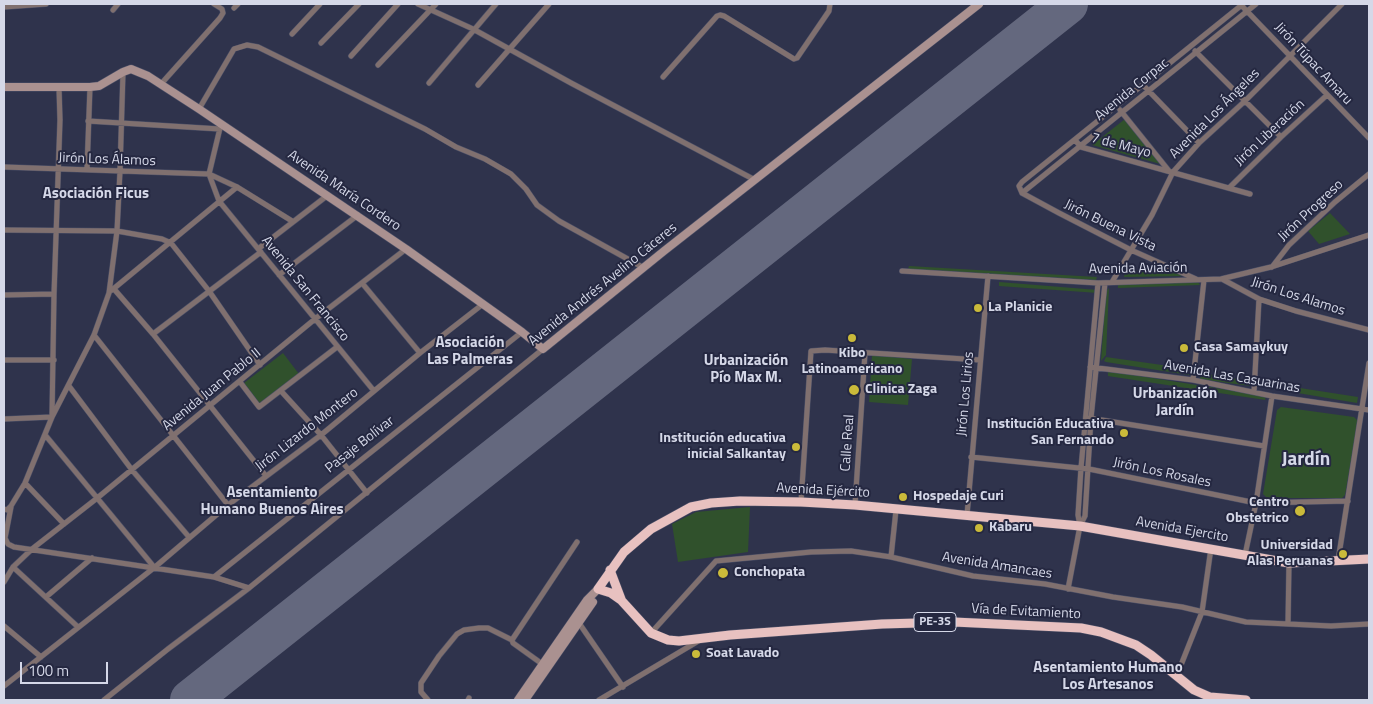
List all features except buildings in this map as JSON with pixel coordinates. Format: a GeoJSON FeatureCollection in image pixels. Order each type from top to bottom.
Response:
{"type":"FeatureCollection","features":[{"type":"Feature","properties":{"kind":"highway","name":"Avenida Ejército"},"geometry":{"type":"LineString","coordinates":[[598,588],[624,552],[651,529],[692,507],[711,503],[740,501],[855,505],[1080,526]]}},
{"type":"Feature","properties":{"kind":"highway","name":"Avenida Ejercito"},"geometry":{"type":"LineString","coordinates":[[1080,526],[1289,563],[1369,559]]}},
{"type":"Feature","properties":{"kind":"highway"},"geometry":{"type":"LineString","coordinates":[[610,570],[622,600]]}},
{"type":"Feature","properties":{"kind":"highway"},"geometry":{"type":"LineString","coordinates":[[598,588],[622,600],[651,633]]}},
{"type":"Feature","properties":{"kind":"highway","name":"Vía de Evitamiento"},"geometry":{"type":"LineString","coordinates":[[651,633],[668,640],[703,639],[730,635],[872,625],[954,622],[1082,628],[1101,632],[1136,645],[1151,655],[1180,680],[1203,694],[1210,697],[1246,700]]}},
{"type":"Feature","properties":{"kind":"street"},"geometry":{"type":"LineString","coordinates":[[4,7],[46,4]]}},
{"type":"Feature","properties":{"kind":"street"},"geometry":{"type":"LineString","coordinates":[[113,10],[118,4]]}},
{"type":"Feature","properties":{"kind":"street"},"geometry":{"type":"LineString","coordinates":[[161,84],[220,18],[223,13],[222,9],[214,4]]}},
{"type":"Feature","properties":{"kind":"street"},"geometry":{"type":"LineString","coordinates":[[292,34],[320,4]]}},
{"type":"Feature","properties":{"kind":"street"},"geometry":{"type":"LineString","coordinates":[[321,43],[358,4]]}},
{"type":"Feature","properties":{"kind":"street"},"geometry":{"type":"LineString","coordinates":[[351,56],[398,4]]}},
{"type":"Feature","properties":{"kind":"street"},"geometry":{"type":"LineString","coordinates":[[418,4],[473,29],[755,180]]}},
{"type":"Feature","properties":{"kind":"street"},"geometry":{"type":"LineString","coordinates":[[378,65],[436,4]]}},
{"type":"Feature","properties":{"kind":"street"},"geometry":{"type":"LineString","coordinates":[[429,83],[496,4]]}},
{"type":"Feature","properties":{"kind":"street"},"geometry":{"type":"LineString","coordinates":[[478,85],[549,4]]}},
{"type":"Feature","properties":{"kind":"street","name":"Avenida Andrés Avelino Cáceres"},"geometry":{"type":"LineString","coordinates":[[104,700],[249,588],[644,268],[979,4]]}},
{"type":"Feature","properties":{"kind":"street","name":"Avenida Corpac"},"geometry":{"type":"LineString","coordinates":[[1242,4],[1022,182],[1019,186],[1022,193],[1256,4]]}},
{"type":"Feature","properties":{"kind":"street","name":"Jirón Túpac Amaru"},"geometry":{"type":"LineString","coordinates":[[1242,4],[1369,138]]}},
{"type":"Feature","properties":{"kind":"street","name":"Avenida Los Ángeles"},"geometry":{"type":"LineString","coordinates":[[1112,282],[1152,215],[1171,172],[1342,4]]}},
{"type":"Feature","properties":{"kind":"street"},"geometry":{"type":"LineString","coordinates":[[663,77],[717,16],[724,16],[794,59],[799,56],[831,5]]}},
{"type":"Feature","properties":{"kind":"street"},"geometry":{"type":"LineString","coordinates":[[199,108],[234,49],[247,45],[258,48],[425,129],[456,147],[485,158],[511,174],[526,189],[537,205],[559,221],[644,268]]}},
{"type":"Feature","properties":{"kind":"street"},"geometry":{"type":"LineString","coordinates":[[1191,47],[1281,137]]}},
{"type":"Feature","properties":{"kind":"street","name":"Avenida María Cordero"},"geometry":{"type":"LineString","coordinates":[[122,72],[131,70],[142,73],[199,108],[221,126],[358,215],[543,349]]}},
{"type":"Feature","properties":{"kind":"street"},"geometry":{"type":"LineString","coordinates":[[4,87],[59,88],[99,86],[122,72]]}},
{"type":"Feature","properties":{"kind":"street"},"geometry":{"type":"LineString","coordinates":[[4,510],[11,506],[25,482],[46,436],[52,417],[94,336],[109,292],[117,231],[122,123],[122,72]]}},
{"type":"Feature","properties":{"kind":"street"},"geometry":{"type":"LineString","coordinates":[[1143,85],[1199,143]]}},
{"type":"Feature","properties":{"kind":"street"},"geometry":{"type":"LineString","coordinates":[[87,169],[90,87]]}},
{"type":"Feature","properties":{"kind":"street"},"geometry":{"type":"LineString","coordinates":[[52,417],[60,120],[59,88]]}},
{"type":"Feature","properties":{"kind":"street","name":"Jirón Liberación"},"geometry":{"type":"LineString","coordinates":[[1230,187],[1327,95]]}},
{"type":"Feature","properties":{"kind":"street"},"geometry":{"type":"LineString","coordinates":[[1116,106],[1171,172]]}},
{"type":"Feature","properties":{"kind":"street"},"geometry":{"type":"LineString","coordinates":[[88,121],[221,126],[209,174],[237,187],[292,221]]}},
{"type":"Feature","properties":{"kind":"street","name":"7 de Mayo"},"geometry":{"type":"LineString","coordinates":[[1075,140],[1081,147],[1250,194]]}},
{"type":"Feature","properties":{"kind":"street","name":"Jirón Los Álamos"},"geometry":{"type":"LineString","coordinates":[[4,168],[209,174]]}},
{"type":"Feature","properties":{"kind":"street","name":"Avenida San Francisco"},"geometry":{"type":"LineString","coordinates":[[209,174],[219,201],[374,391]]}},
{"type":"Feature","properties":{"kind":"street","name":"Jirón Progreso"},"geometry":{"type":"LineString","coordinates":[[1271,267],[1289,245],[1335,202],[1369,174]]}},
{"type":"Feature","properties":{"kind":"street"},"geometry":{"type":"LineString","coordinates":[[109,292],[237,187]]}},
{"type":"Feature","properties":{"kind":"street","name":"Jirón Buena Vista"},"geometry":{"type":"LineString","coordinates":[[1022,193],[1131,250],[1196,280]]}},
{"type":"Feature","properties":{"kind":"street"},"geometry":{"type":"LineString","coordinates":[[153,334],[259,250],[292,221],[328,195]]}},
{"type":"Feature","properties":{"kind":"street"},"geometry":{"type":"LineString","coordinates":[[280,275],[358,215]]}},
{"type":"Feature","properties":{"kind":"street"},"geometry":{"type":"LineString","coordinates":[[4,230],[117,231],[162,239],[171,243],[208,291],[260,365]]}},
{"type":"Feature","properties":{"kind":"street","name":"Avenida Aviación"},"geometry":{"type":"LineString","coordinates":[[902,271],[1105,283],[1221,279],[1271,267],[1369,235]]}},
{"type":"Feature","properties":{"kind":"street","name":"Avenida Juan Pablo II"},"geometry":{"type":"LineString","coordinates":[[4,582],[13,568],[32,549],[132,470],[315,319],[406,249]]}},
{"type":"Feature","properties":{"kind":"street","name":"Jirón Los Lirios"},"geometry":{"type":"LineString","coordinates":[[967,515],[988,276]]}},
{"type":"Feature","properties":{"kind":"street","name":"Jirón Los Alamos"},"geometry":{"type":"LineString","coordinates":[[1221,279],[1258,299],[1369,330]]}},
{"type":"Feature","properties":{"kind":"street"},"geometry":{"type":"LineString","coordinates":[[1193,380],[1204,280]]}},
{"type":"Feature","properties":{"kind":"street"},"geometry":{"type":"LineString","coordinates":[[1068,589],[1080,526],[1084,516],[1089,469],[1090,367],[1098,282]]}},
{"type":"Feature","properties":{"kind":"street"},"geometry":{"type":"LineString","coordinates":[[362,283],[420,353]]}},
{"type":"Feature","properties":{"kind":"street"},"geometry":{"type":"LineString","coordinates":[[1080,526],[1078,516],[1081,468],[1097,367],[1105,283]]}},
{"type":"Feature","properties":{"kind":"street"},"geometry":{"type":"LineString","coordinates":[[114,288],[266,476]]}},
{"type":"Feature","properties":{"kind":"street"},"geometry":{"type":"LineString","coordinates":[[4,295],[54,294]]}},
{"type":"Feature","properties":{"kind":"street"},"geometry":{"type":"LineString","coordinates":[[1254,392],[1258,299]]}},
{"type":"Feature","properties":{"kind":"street","name":"Jirón Lizardo Montero"},"geometry":{"type":"LineString","coordinates":[[4,686],[155,567],[228,505],[321,435],[420,353],[483,304]]}},
{"type":"Feature","properties":{"kind":"street","name":"Pasaje Bolívar"},"geometry":{"type":"LineString","coordinates":[[214,577],[522,332]]}},
{"type":"Feature","properties":{"kind":"street"},"geometry":{"type":"LineString","coordinates":[[94,336],[228,505]]}},
{"type":"Feature","properties":{"kind":"street"},"geometry":{"type":"LineString","coordinates":[[240,382],[259,407],[337,347]]}},
{"type":"Feature","properties":{"kind":"street"},"geometry":{"type":"LineString","coordinates":[[800,502],[811,351],[980,360]]}},
{"type":"Feature","properties":{"kind":"street","name":"Calle Real"},"geometry":{"type":"LineString","coordinates":[[855,505],[865,353]]}},
{"type":"Feature","properties":{"kind":"street"},"geometry":{"type":"LineString","coordinates":[[4,360],[54,360]]}},
{"type":"Feature","properties":{"kind":"street"},"geometry":{"type":"LineString","coordinates":[[1338,561],[1369,363]]}},
{"type":"Feature","properties":{"kind":"street","name":"Avenida Las Casuarinas"},"geometry":{"type":"LineString","coordinates":[[1090,367],[1193,380],[1272,396],[1369,410]]}},
{"type":"Feature","properties":{"kind":"street"},"geometry":{"type":"LineString","coordinates":[[69,386],[132,470],[189,537]]}},
{"type":"Feature","properties":{"kind":"street"},"geometry":{"type":"LineString","coordinates":[[281,391],[321,435],[367,493]]}},
{"type":"Feature","properties":{"kind":"street"},"geometry":{"type":"LineString","coordinates":[[1245,556],[1256,503],[1272,396]]}},
{"type":"Feature","properties":{"kind":"street"},"geometry":{"type":"LineString","coordinates":[[4,419],[52,417]]}},
{"type":"Feature","properties":{"kind":"street"},"geometry":{"type":"LineString","coordinates":[[1089,418],[1264,446]]}},
{"type":"Feature","properties":{"kind":"street"},"geometry":{"type":"LineString","coordinates":[[46,436],[96,499],[155,567]]}},
{"type":"Feature","properties":{"kind":"street","name":"Jirón Los Rosales"},"geometry":{"type":"LineString","coordinates":[[972,457],[1089,469],[1256,503],[1348,501]]}},
{"type":"Feature","properties":{"kind":"street"},"geometry":{"type":"LineString","coordinates":[[25,482],[64,524]]}},
{"type":"Feature","properties":{"kind":"street"},"geometry":{"type":"LineString","coordinates":[[11,506],[5,540],[14,547],[214,577],[249,588]]}},
{"type":"Feature","properties":{"kind":"street"},"geometry":{"type":"LineString","coordinates":[[891,556],[896,510]]}},
{"type":"Feature","properties":{"kind":"street"},"geometry":{"type":"LineString","coordinates":[[512,640],[577,542]]}},
{"type":"Feature","properties":{"kind":"street"},"geometry":{"type":"LineString","coordinates":[[1181,665],[1202,612],[1211,548]]}},
{"type":"Feature","properties":{"kind":"street","name":"Avenida Amancaes"},"geometry":{"type":"LineString","coordinates":[[651,633],[716,561],[811,552],[850,551],[891,556],[953,572],[1182,607],[1246,622],[1331,626],[1369,624]]}},
{"type":"Feature","properties":{"kind":"street"},"geometry":{"type":"LineString","coordinates":[[46,597],[92,558]]}},
{"type":"Feature","properties":{"kind":"street"},"geometry":{"type":"LineString","coordinates":[[1288,623],[1289,563]]}},
{"type":"Feature","properties":{"kind":"street"},"geometry":{"type":"LineString","coordinates":[[13,568],[78,627]]}},
{"type":"Feature","properties":{"kind":"street","name":"Avenida Ejército"},"geometry":{"type":"LineString","coordinates":[[518,700],[578,623],[595,598],[598,588]]}},
{"type":"Feature","properties":{"kind":"street","name":"Avenida Ejército"},"geometry":{"type":"LineString","coordinates":[[526,700],[587,600],[598,588]]}},
{"type":"Feature","properties":{"kind":"street"},"geometry":{"type":"LineString","coordinates":[[578,623],[623,687]]}},
{"type":"Feature","properties":{"kind":"street"},"geometry":{"type":"LineString","coordinates":[[4,626],[40,657]]}},
{"type":"Feature","properties":{"kind":"street"},"geometry":{"type":"LineString","coordinates":[[428,700],[422,692],[421,683],[439,656],[457,634],[464,630],[488,628],[512,640],[513,643],[545,666]]}},
{"type":"Feature","properties":{"kind":"street"},"geometry":{"type":"LineString","coordinates":[[599,700],[703,639]]}},
{"type":"Feature","properties":{"kind":"green space"},"geometry":{"type":"Polygon","coordinates":[[[1125,119],[1164,165],[1092,145],[1125,119]]]}},
{"type":"Feature","properties":{"kind":"green space"},"geometry":{"type":"Polygon","coordinates":[[[1330,213],[1350,234],[1319,244],[1308,231],[1330,213]]]}},
{"type":"Feature","properties":{"kind":"green space"},"geometry":{"type":"Polygon","coordinates":[[[909,266],[1097,277],[1096,280],[908,269],[909,266]]]}},
{"type":"Feature","properties":{"kind":"green space"},"geometry":{"type":"Polygon","coordinates":[[[1125,270],[1173,271],[1186,276],[1124,277],[1125,270]]]}},
{"type":"Feature","properties":{"kind":"green space"},"geometry":{"type":"Polygon","coordinates":[[[999,282],[1098,290],[1098,293],[999,286],[999,282]]]}},
{"type":"Feature","properties":{"kind":"green space"},"geometry":{"type":"Polygon","coordinates":[[[1198,282],[1200,285],[1118,288],[1118,284],[1198,282]]]}},
{"type":"Feature","properties":{"kind":"green space"},"geometry":{"type":"Polygon","coordinates":[[[1109,288],[1106,355],[1101,361],[1106,292],[1109,288]]]}},
{"type":"Feature","properties":{"kind":"green space"},"geometry":{"type":"Polygon","coordinates":[[[283,353],[299,374],[260,404],[244,383],[283,353]]]}},
{"type":"Feature","properties":{"kind":"green space"},"geometry":{"type":"Polygon","coordinates":[[[872,355],[912,359],[908,405],[869,402],[872,355]]]}},
{"type":"Feature","properties":{"kind":"green space"},"geometry":{"type":"Polygon","coordinates":[[[1106,357],[1190,369],[1189,375],[1106,362],[1104,361],[1106,357]]]}},
{"type":"Feature","properties":{"kind":"green space"},"geometry":{"type":"Polygon","coordinates":[[[1108,371],[1266,396],[1265,400],[1108,376],[1108,371]]]}},
{"type":"Feature","properties":{"kind":"green space"},"geometry":{"type":"Polygon","coordinates":[[[1201,373],[1251,381],[1250,386],[1200,379],[1201,373]]]}},
{"type":"Feature","properties":{"kind":"green space"},"geometry":{"type":"Polygon","coordinates":[[[1287,386],[1358,397],[1357,403],[1286,391],[1287,386]]]}},
{"type":"Feature","properties":{"kind":"green space"},"geometry":{"type":"Polygon","coordinates":[[[1281,407],[1354,417],[1358,421],[1345,495],[1342,498],[1267,498],[1263,494],[1277,410],[1281,407]]]}},
{"type":"Feature","properties":{"kind":"green space"},"geometry":{"type":"Polygon","coordinates":[[[750,507],[748,552],[678,562],[672,524],[696,512],[750,507]]]}},
{"type":"Feature","properties":{"kind":"runway"},"geometry":{"type":"LineString","coordinates":[[190,700],[1068,4]]}},
{"type":"Feature","properties":{"kind":"place","name":"La Planicie"},"geometry":{"type":"Point","coordinates":[978,308]}},
{"type":"Feature","properties":{"kind":"place","name":"Kibo Latinoamericano"},"geometry":{"type":"Point","coordinates":[852,338]}},
{"type":"Feature","properties":{"kind":"place","name":"Casa Samaykuy"},"geometry":{"type":"Point","coordinates":[1184,348]}},
{"type":"Feature","properties":{"kind":"place","name":"Clinica Zaga"},"geometry":{"type":"Point","coordinates":[854,390]}},
{"type":"Feature","properties":{"kind":"place","name":"Institución Educativa San Fernando"},"geometry":{"type":"Point","coordinates":[1124,433]}},
{"type":"Feature","properties":{"kind":"place","name":"Institución educativa inicial Salkantay"},"geometry":{"type":"Point","coordinates":[796,447]}},
{"type":"Feature","properties":{"kind":"place","name":"Hospedaje Curi"},"geometry":{"type":"Point","coordinates":[903,497]}},
{"type":"Feature","properties":{"kind":"place","name":"Centro Obstetrico"},"geometry":{"type":"Point","coordinates":[1300,511]}},
{"type":"Feature","properties":{"kind":"place","name":"Kabaru"},"geometry":{"type":"Point","coordinates":[979,528]}},
{"type":"Feature","properties":{"kind":"place","name":"Universidad Alas Peruanas"},"geometry":{"type":"Point","coordinates":[1343,554]}},
{"type":"Feature","properties":{"kind":"place","name":"Conchopata"},"geometry":{"type":"Point","coordinates":[723,573]}},
{"type":"Feature","properties":{"kind":"place","name":"Soat Lavado"},"geometry":{"type":"Point","coordinates":[696,654]}},
{"type":"Feature","properties":{"kind":"district","name":"Asociación Ficus"},"geometry":{"type":"Point","coordinates":[96,194]}},
{"type":"Feature","properties":{"kind":"district","name":"Asociación Las Palmeras"},"geometry":{"type":"Point","coordinates":[470,352]}},
{"type":"Feature","properties":{"kind":"district","name":"Urbanización Pío Max M."},"geometry":{"type":"Point","coordinates":[746,370]}},
{"type":"Feature","properties":{"kind":"district","name":"Urbanización Jardín"},"geometry":{"type":"Point","coordinates":[1175,402]}},
{"type":"Feature","properties":{"kind":"district","name":"Jardín"},"geometry":{"type":"Point","coordinates":[1306,460]}},
{"type":"Feature","properties":{"kind":"district","name":"Asentamiento Humano Buenos Aires"},"geometry":{"type":"Point","coordinates":[272,502]}},
{"type":"Feature","properties":{"kind":"district","name":"Asentamiento Humano Los Artesanos"},"geometry":{"type":"Point","coordinates":[1108,676]}}]}
